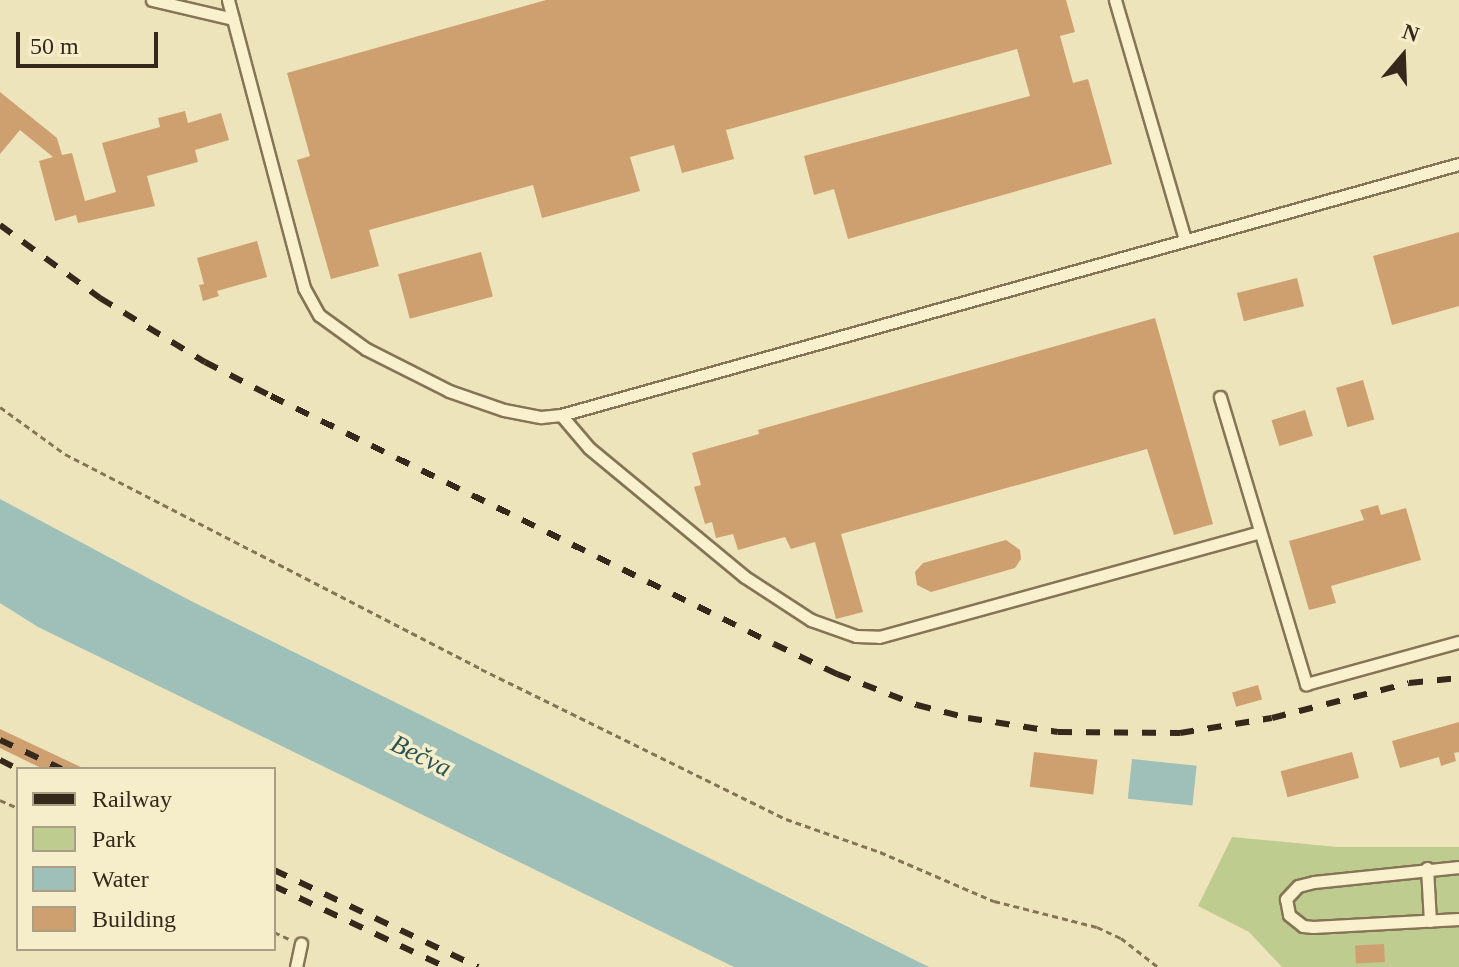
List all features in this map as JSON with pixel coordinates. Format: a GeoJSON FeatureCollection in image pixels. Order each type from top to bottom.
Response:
{"type":"FeatureCollection","features":[{"type":"Feature","properties":{"kind":"lane"},"geometry":{"type":"LineString","coordinates":[[152,0],[233,19]]}},
{"type":"Feature","properties":{"kind":"lane"},"geometry":{"type":"LineString","coordinates":[[228,0],[304,288],[319,315],[366,349],[449,391],[504,410],[541,417],[561,415],[1459,164]]}},
{"type":"Feature","properties":{"kind":"lane"},"geometry":{"type":"LineString","coordinates":[[1115,0],[1185,240]]}},
{"type":"Feature","properties":{"kind":"lane"},"geometry":{"type":"LineString","coordinates":[[1220,397],[1306,684],[1459,642]]}},
{"type":"Feature","properties":{"kind":"lane"},"geometry":{"type":"LineString","coordinates":[[561,415],[589,448],[745,577],[811,620],[856,636],[879,637],[1260,532]]}},
{"type":"Feature","properties":{"kind":"lane"},"geometry":{"type":"LineString","coordinates":[[1459,867],[1427,868],[1298,886],[1290,892],[1286,906],[1295,920],[1313,927],[1459,919]]}},
{"type":"Feature","properties":{"kind":"lane"},"geometry":{"type":"LineString","coordinates":[[1427,868],[1430,921]]}},
{"type":"Feature","properties":{"kind":"lane"},"geometry":{"type":"LineString","coordinates":[[296,967],[301,944]]}},
{"type":"Feature","properties":{"kind":"path"},"geometry":{"type":"LineString","coordinates":[[0,407],[65,454],[481,669],[786,819],[880,852],[994,901],[1097,927],[1121,938],[1158,967]]}},
{"type":"Feature","properties":{"kind":"green space"},"geometry":{"type":"Polygon","coordinates":[[[1232,837],[1337,847],[1459,847],[1459,967],[1282,967],[1249,932],[1198,906],[1232,837]]]}},
{"type":"Feature","properties":{"kind":"water","name":"Bečva"},"geometry":{"type":"Polygon","coordinates":[[[0,499],[189,600],[929,967],[734,967],[38,627],[0,603],[0,499]]]}},
{"type":"Feature","properties":{"kind":"water"},"geometry":{"type":"Polygon","coordinates":[[[1132,759],[1197,766],[1192,806],[1128,799],[1132,759]]]}},
{"type":"Feature","properties":{"kind":"building"},"geometry":{"type":"Polygon","coordinates":[[[546,0],[1066,0],[1075,32],[1060,36],[1073,83],[1088,79],[1112,164],[848,239],[834,189],[814,195],[804,156],[1030,96],[1017,49],[726,130],[734,159],[682,173],[674,145],[630,157],[640,191],[542,218],[533,185],[369,230],[379,266],[331,279],[297,160],[310,156],[287,73],[546,0]]]}},
{"type":"Feature","properties":{"kind":"building"},"geometry":{"type":"Polygon","coordinates":[[[0,92],[57,138],[62,155],[72,153],[85,201],[116,192],[102,143],[160,127],[158,118],[185,111],[188,123],[221,113],[229,140],[195,150],[198,162],[147,176],[155,206],[78,223],[76,215],[55,221],[39,161],[53,157],[20,130],[0,154],[0,92]]]}},
{"type":"Feature","properties":{"kind":"building"},"geometry":{"type":"Polygon","coordinates":[[[1459,232],[1459,306],[1392,325],[1373,256],[1459,232]]]}},
{"type":"Feature","properties":{"kind":"building"},"geometry":{"type":"Polygon","coordinates":[[[257,241],[267,277],[217,291],[219,296],[203,301],[199,285],[204,284],[197,258],[257,241]]]}},
{"type":"Feature","properties":{"kind":"building"},"geometry":{"type":"Polygon","coordinates":[[[481,252],[493,296],[410,319],[398,274],[481,252]]]}},
{"type":"Feature","properties":{"kind":"building"},"geometry":{"type":"Polygon","coordinates":[[[1297,278],[1304,306],[1244,321],[1237,293],[1297,278]]]}},
{"type":"Feature","properties":{"kind":"building"},"geometry":{"type":"Polygon","coordinates":[[[1155,318],[1213,524],[1174,535],[1147,449],[841,534],[863,612],[836,619],[815,542],[791,549],[785,537],[738,550],[733,534],[716,538],[712,522],[705,524],[694,487],[701,485],[692,453],[759,434],[758,430],[1155,318]]]}},
{"type":"Feature","properties":{"kind":"building"},"geometry":{"type":"Polygon","coordinates":[[[1363,380],[1374,419],[1347,427],[1336,388],[1363,380]]]}},
{"type":"Feature","properties":{"kind":"building"},"geometry":{"type":"Polygon","coordinates":[[[1305,410],[1313,436],[1279,446],[1272,420],[1305,410]]]}},
{"type":"Feature","properties":{"kind":"building"},"geometry":{"type":"Polygon","coordinates":[[[1378,505],[1381,515],[1406,508],[1421,560],[1331,586],[1336,603],[1309,610],[1289,541],[1364,520],[1360,510],[1378,505]]]}},
{"type":"Feature","properties":{"kind":"building"},"geometry":{"type":"Polygon","coordinates":[[[1006,540],[1020,550],[1021,559],[1015,568],[931,592],[917,585],[915,572],[923,563],[1006,540]]]}},
{"type":"Feature","properties":{"kind":"building"},"geometry":{"type":"Polygon","coordinates":[[[1258,685],[1262,699],[1236,707],[1232,692],[1258,685]]]}},
{"type":"Feature","properties":{"kind":"building"},"geometry":{"type":"Polygon","coordinates":[[[1459,722],[1459,752],[1454,753],[1456,761],[1441,766],[1439,757],[1400,768],[1392,741],[1459,722]]]}},
{"type":"Feature","properties":{"kind":"building"},"geometry":{"type":"Polygon","coordinates":[[[0,729],[81,767],[39,767],[0,748],[0,729]]]}},
{"type":"Feature","properties":{"kind":"building"},"geometry":{"type":"Polygon","coordinates":[[[1034,752],[1098,760],[1093,795],[1030,787],[1034,752]]]}},
{"type":"Feature","properties":{"kind":"building"},"geometry":{"type":"Polygon","coordinates":[[[1352,752],[1359,778],[1288,797],[1281,771],[1352,752]]]}},
{"type":"Feature","properties":{"kind":"building"},"geometry":{"type":"Polygon","coordinates":[[[1384,944],[1385,962],[1356,963],[1355,946],[1384,944]]]}},
{"type":"Feature","properties":{"kind":"railway"},"geometry":{"type":"LineString","coordinates":[[0,225],[100,298],[205,362],[774,644],[837,674],[917,705],[968,718],[1058,732],[1180,733],[1272,718],[1409,683],[1459,678]]}},
{"type":"Feature","properties":{"kind":"railway"},"geometry":{"type":"LineString","coordinates":[[0,740],[58,767]]}},
{"type":"Feature","properties":{"kind":"railway"},"geometry":{"type":"LineString","coordinates":[[0,760],[16,768]]}},
{"type":"Feature","properties":{"kind":"railway"},"geometry":{"type":"LineString","coordinates":[[276,871],[478,967]]}},
{"type":"Feature","properties":{"kind":"railway"},"geometry":{"type":"LineString","coordinates":[[276,887],[445,967]]}}]}
